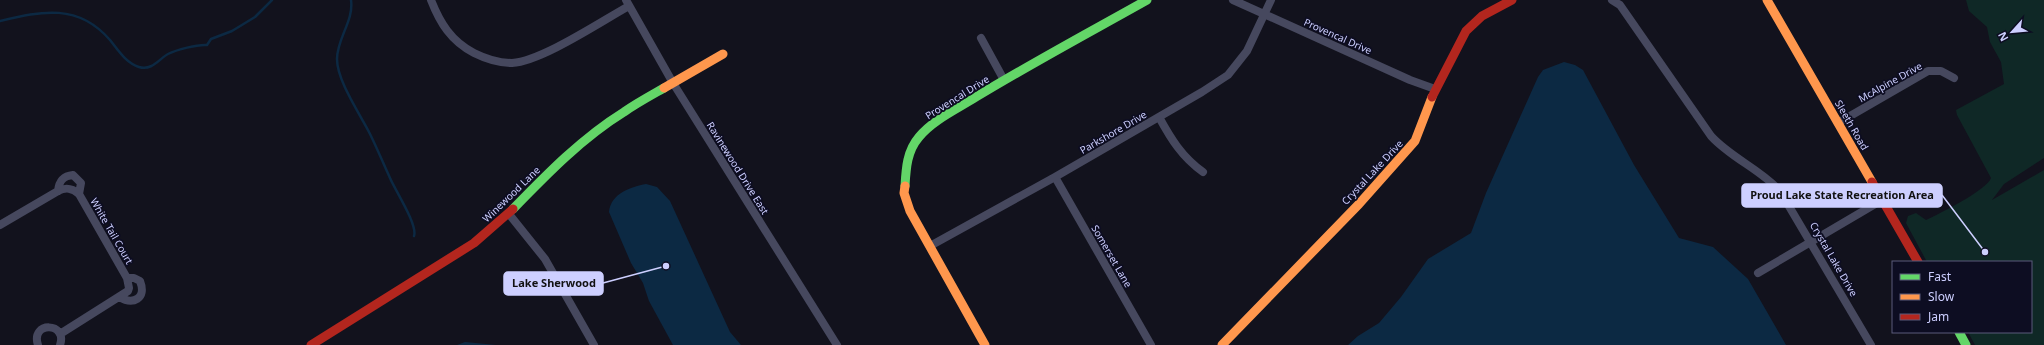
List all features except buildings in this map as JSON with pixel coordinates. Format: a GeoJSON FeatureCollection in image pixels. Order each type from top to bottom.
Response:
{"type":"FeatureCollection","features":[{"type":"Feature","properties":{"kind":"street"},"geometry":{"type":"LineString","coordinates":[[431,0],[447,32],[464,47],[491,61],[512,62],[535,58],[627,3]]}},
{"type":"Feature","properties":{"kind":"street","name":"Provencal Drive"},"geometry":{"type":"LineString","coordinates":[[985,345],[910,212],[904,193],[906,166],[910,149],[919,137],[933,124],[1004,80],[1146,0]]}},
{"type":"Feature","properties":{"kind":"street","name":"Provencal Drive"},"geometry":{"type":"LineString","coordinates":[[1233,0],[1410,80],[1435,89]]}},
{"type":"Feature","properties":{"kind":"street","name":"Parkshore Drive"},"geometry":{"type":"LineString","coordinates":[[930,246],[1055,177],[1228,75],[1247,51],[1271,0]]}},
{"type":"Feature","properties":{"kind":"street","name":"Crystal Lake Drive"},"geometry":{"type":"LineString","coordinates":[[1222,345],[1353,209],[1415,141],[1435,89],[1466,31],[1482,16],[1512,0]]}},
{"type":"Feature","properties":{"kind":"street","name":"Crystal Lake Drive"},"geometry":{"type":"LineString","coordinates":[[1612,0],[1620,3],[1711,136],[1719,145],[1772,182],[1780,190],[1871,345]]}},
{"type":"Feature","properties":{"kind":"street","name":"Sleeth Road"},"geometry":{"type":"LineString","coordinates":[[1767,0],[1917,261]]}},
{"type":"Feature","properties":{"kind":"street","name":"Ravinewood Drive East"},"geometry":{"type":"LineString","coordinates":[[627,3],[673,83],[837,345]]}},
{"type":"Feature","properties":{"kind":"street"},"geometry":{"type":"LineString","coordinates":[[980,38],[1004,80]]}},
{"type":"Feature","properties":{"kind":"street","name":"Winewood Lane"},"geometry":{"type":"LineString","coordinates":[[311,345],[440,266],[474,243],[509,214],[541,180],[589,138],[623,112],[723,54]]}},
{"type":"Feature","properties":{"kind":"street","name":"McAlpine Drive"},"geometry":{"type":"LineString","coordinates":[[1838,123],[1928,71],[1941,71],[1954,78]]}},
{"type":"Feature","properties":{"kind":"street"},"geometry":{"type":"LineString","coordinates":[[1159,117],[1179,151],[1188,162],[1203,172]]}},
{"type":"Feature","properties":{"kind":"street","name":"White Tail Court"},"geometry":{"type":"LineString","coordinates":[[58,191],[62,178],[73,175],[81,183],[79,194]]}},
{"type":"Feature","properties":{"kind":"street","name":"Somerset Lane"},"geometry":{"type":"LineString","coordinates":[[1055,177],[1150,345]]}},
{"type":"Feature","properties":{"kind":"street","name":"White Tail Court"},"geometry":{"type":"LineString","coordinates":[[0,225],[58,191],[68,188],[73,189],[79,194],[127,278],[129,288],[119,297],[60,334]]}},
{"type":"Feature","properties":{"kind":"street"},"geometry":{"type":"LineString","coordinates":[[1758,273],[1882,200]]}},
{"type":"Feature","properties":{"kind":"street"},"geometry":{"type":"LineString","coordinates":[[509,214],[545,259],[594,345]]}},
{"type":"Feature","properties":{"kind":"street","name":"White Tail Court"},"geometry":{"type":"LineString","coordinates":[[119,297],[126,301],[133,301],[139,298],[142,292],[140,281],[134,278],[127,278]]}},
{"type":"Feature","properties":{"kind":"street"},"geometry":{"type":"LineString","coordinates":[[38,345],[37,337],[42,329],[53,327],[60,334],[60,345]]}},
{"type":"Feature","properties":{"kind":"street"},"geometry":{"type":"LineString","coordinates":[[1960,333],[1966,345]]}},
{"type":"Feature","properties":{"kind":"green space"},"geometry":{"type":"Polygon","coordinates":[[[1966,0],[2044,0],[2044,158],[2004,184],[1992,200],[2044,170],[2044,345],[1975,345],[1969,333],[2032,333],[2032,261],[1926,261],[1906,223],[1908,216],[1916,213],[1926,220],[1951,207],[1981,189],[1991,178],[1957,115],[1956,110],[2004,84],[2001,62],[1990,42],[1987,27],[1969,11],[1966,0]]]}},
{"type":"Feature","properties":{"kind":"water"},"geometry":{"type":"Polygon","coordinates":[[[1564,62],[1575,65],[1583,70],[1634,165],[1679,238],[1713,247],[1748,279],[1786,345],[1348,345],[1358,336],[1379,323],[1401,297],[1428,259],[1471,233],[1486,193],[1538,77],[1543,70],[1564,62]]]}},
{"type":"Feature","properties":{"kind":"water"},"geometry":{"type":"Polygon","coordinates":[[[646,184],[657,187],[670,201],[730,332],[741,345],[673,345],[649,301],[643,283],[631,263],[609,212],[614,200],[623,192],[646,184]]]}},
{"type":"Feature","properties":{"kind":"water"},"geometry":{"type":"Polygon","coordinates":[[[465,342],[496,345],[457,345],[465,342]]]}},
{"type":"Feature","properties":{"kind":"waterway"},"geometry":{"type":"LineString","coordinates":[[0,21],[45,13],[72,15],[85,20],[98,28],[126,59],[134,65],[144,68],[152,66],[168,54],[176,51],[193,46],[207,45],[211,39],[232,31],[255,17],[272,0]]}},
{"type":"Feature","properties":{"kind":"waterway"},"geometry":{"type":"LineString","coordinates":[[351,0],[350,15],[338,51],[338,68],[345,87],[370,134],[413,224],[414,236]]}},
{"type":"Feature","properties":{"kind":"traffic: fast"},"geometry":{"type":"LineString","coordinates":[[905,186],[907,166],[912,148],[919,137],[931,125],[1018,72],[1147,0]]}},
{"type":"Feature","properties":{"kind":"traffic: fast"},"geometry":{"type":"LineString","coordinates":[[513,209],[579,145],[609,122],[664,88]]}},
{"type":"Feature","properties":{"kind":"traffic: fast"},"geometry":{"type":"LineString","coordinates":[[1960,333],[1966,345]]}},
{"type":"Feature","properties":{"kind":"traffic: slow"},"geometry":{"type":"LineString","coordinates":[[1767,0],[1872,182]]}},
{"type":"Feature","properties":{"kind":"traffic: slow"},"geometry":{"type":"LineString","coordinates":[[664,88],[723,54]]}},
{"type":"Feature","properties":{"kind":"traffic: slow"},"geometry":{"type":"LineString","coordinates":[[1222,345],[1359,204],[1415,141],[1432,97]]}},
{"type":"Feature","properties":{"kind":"traffic: slow"},"geometry":{"type":"LineString","coordinates":[[905,186],[904,193],[910,211],[985,345]]}},
{"type":"Feature","properties":{"kind":"traffic: jam"},"geometry":{"type":"LineString","coordinates":[[1432,97],[1466,31],[1482,16],[1512,0]]}},
{"type":"Feature","properties":{"kind":"traffic: jam"},"geometry":{"type":"LineString","coordinates":[[1872,182],[1917,261]]}},
{"type":"Feature","properties":{"kind":"traffic: jam"},"geometry":{"type":"LineString","coordinates":[[311,345],[474,243],[513,209]]}},
{"type":"Feature","properties":{"kind":"place","name":"Proud Lake State Recreation Area"},"geometry":{"type":"Point","coordinates":[1985,252]}},
{"type":"Feature","properties":{"kind":"place","name":"Lake Sherwood"},"geometry":{"type":"Point","coordinates":[666,266]}}]}
